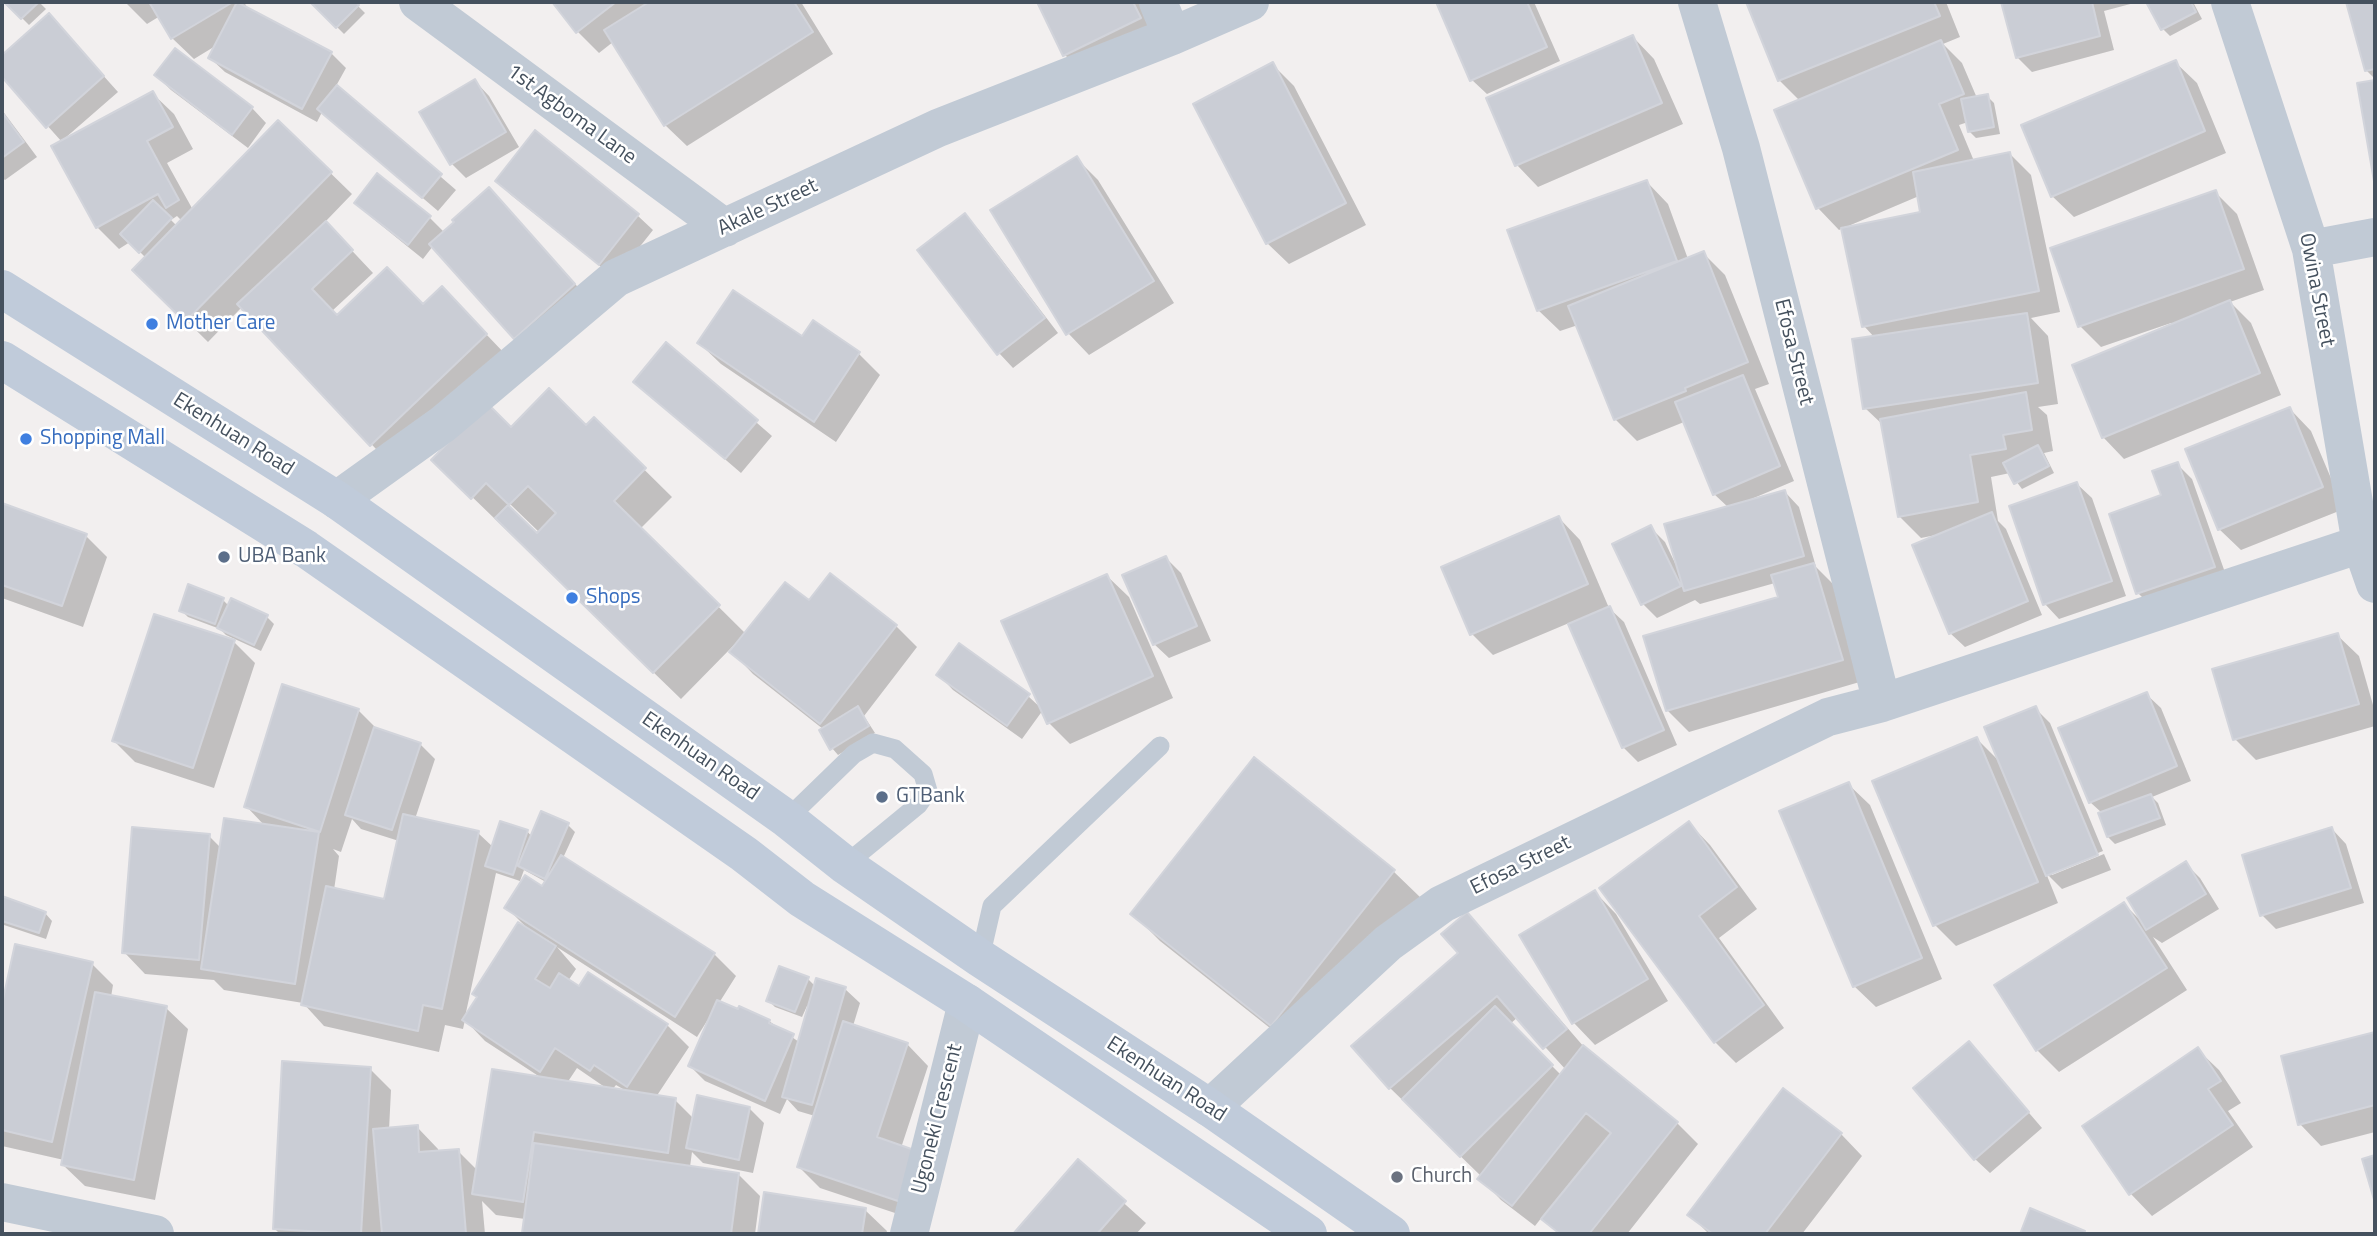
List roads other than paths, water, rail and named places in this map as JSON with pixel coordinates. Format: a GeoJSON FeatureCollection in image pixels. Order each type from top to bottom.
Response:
{"type":"FeatureCollection","features":[{"type":"Feature","properties":{"kind":"main road","name":"Ekenhuan Road"},"geometry":{"type":"LineString","coordinates":[[2,289],[337,500],[787,819],[845,864],[980,958],[1210,1108],[1391,1234]]}},
{"type":"Feature","properties":{"kind":"main road"},"geometry":{"type":"LineString","coordinates":[[2,360],[306,549],[744,854],[802,899],[967,1003],[1308,1234]]}},
{"type":"Feature","properties":{"kind":"street","name":"1st Agboma Lane"},"geometry":{"type":"LineString","coordinates":[[418,2],[725,228]]}},
{"type":"Feature","properties":{"kind":"street","name":"Akale Street"},"geometry":{"type":"LineString","coordinates":[[337,500],[443,424],[616,278],[1165,19],[1250,2]]}},
{"type":"Feature","properties":{"kind":"street","name":"Efosa Street"},"geometry":{"type":"LineString","coordinates":[[1697,2],[1741,148],[1882,703]]}},
{"type":"Feature","properties":{"kind":"street","name":"Owina Street"},"geometry":{"type":"LineString","coordinates":[[2230,2],[2311,249],[2361,544],[2375,584]]}},
{"type":"Feature","properties":{"kind":"street"},"geometry":{"type":"LineString","coordinates":[[2311,249],[2375,237]]}},
{"type":"Feature","properties":{"kind":"street","name":"Efosa Street"},"geometry":{"type":"LineString","coordinates":[[1210,1108],[1388,943],[1443,904],[1828,717],[1882,703],[2361,544]]}},
{"type":"Feature","properties":{"kind":"street","name":"Ugoneki Crescent"},"geometry":{"type":"LineString","coordinates":[[909,1234],[967,1003]]}},
{"type":"Feature","properties":{"kind":"street"},"geometry":{"type":"LineString","coordinates":[[2,1202],[155,1234]]}},
{"type":"Feature","properties":{"kind":"lane"},"geometry":{"type":"LineString","coordinates":[[787,819],[854,754],[873,743],[895,749],[923,774],[928,791],[918,805],[845,864]]}},
{"type":"Feature","properties":{"kind":"lane"},"geometry":{"type":"LineString","coordinates":[[980,958],[992,906],[1160,746]]}},
{"type":"Feature","properties":{"kind":"place","name":"Mother Care"},"geometry":{"type":"Point","coordinates":[152,324]}},
{"type":"Feature","properties":{"kind":"place","name":"Shopping Mall"},"geometry":{"type":"Point","coordinates":[26,439]}},
{"type":"Feature","properties":{"kind":"place","name":"UBA Bank"},"geometry":{"type":"Point","coordinates":[224,557]}},
{"type":"Feature","properties":{"kind":"place","name":"Shops"},"geometry":{"type":"Point","coordinates":[572,598]}},
{"type":"Feature","properties":{"kind":"place","name":"GTBank"},"geometry":{"type":"Point","coordinates":[882,797]}},
{"type":"Feature","properties":{"kind":"place","name":"Church"},"geometry":{"type":"Point","coordinates":[1397,1177]}}]}
